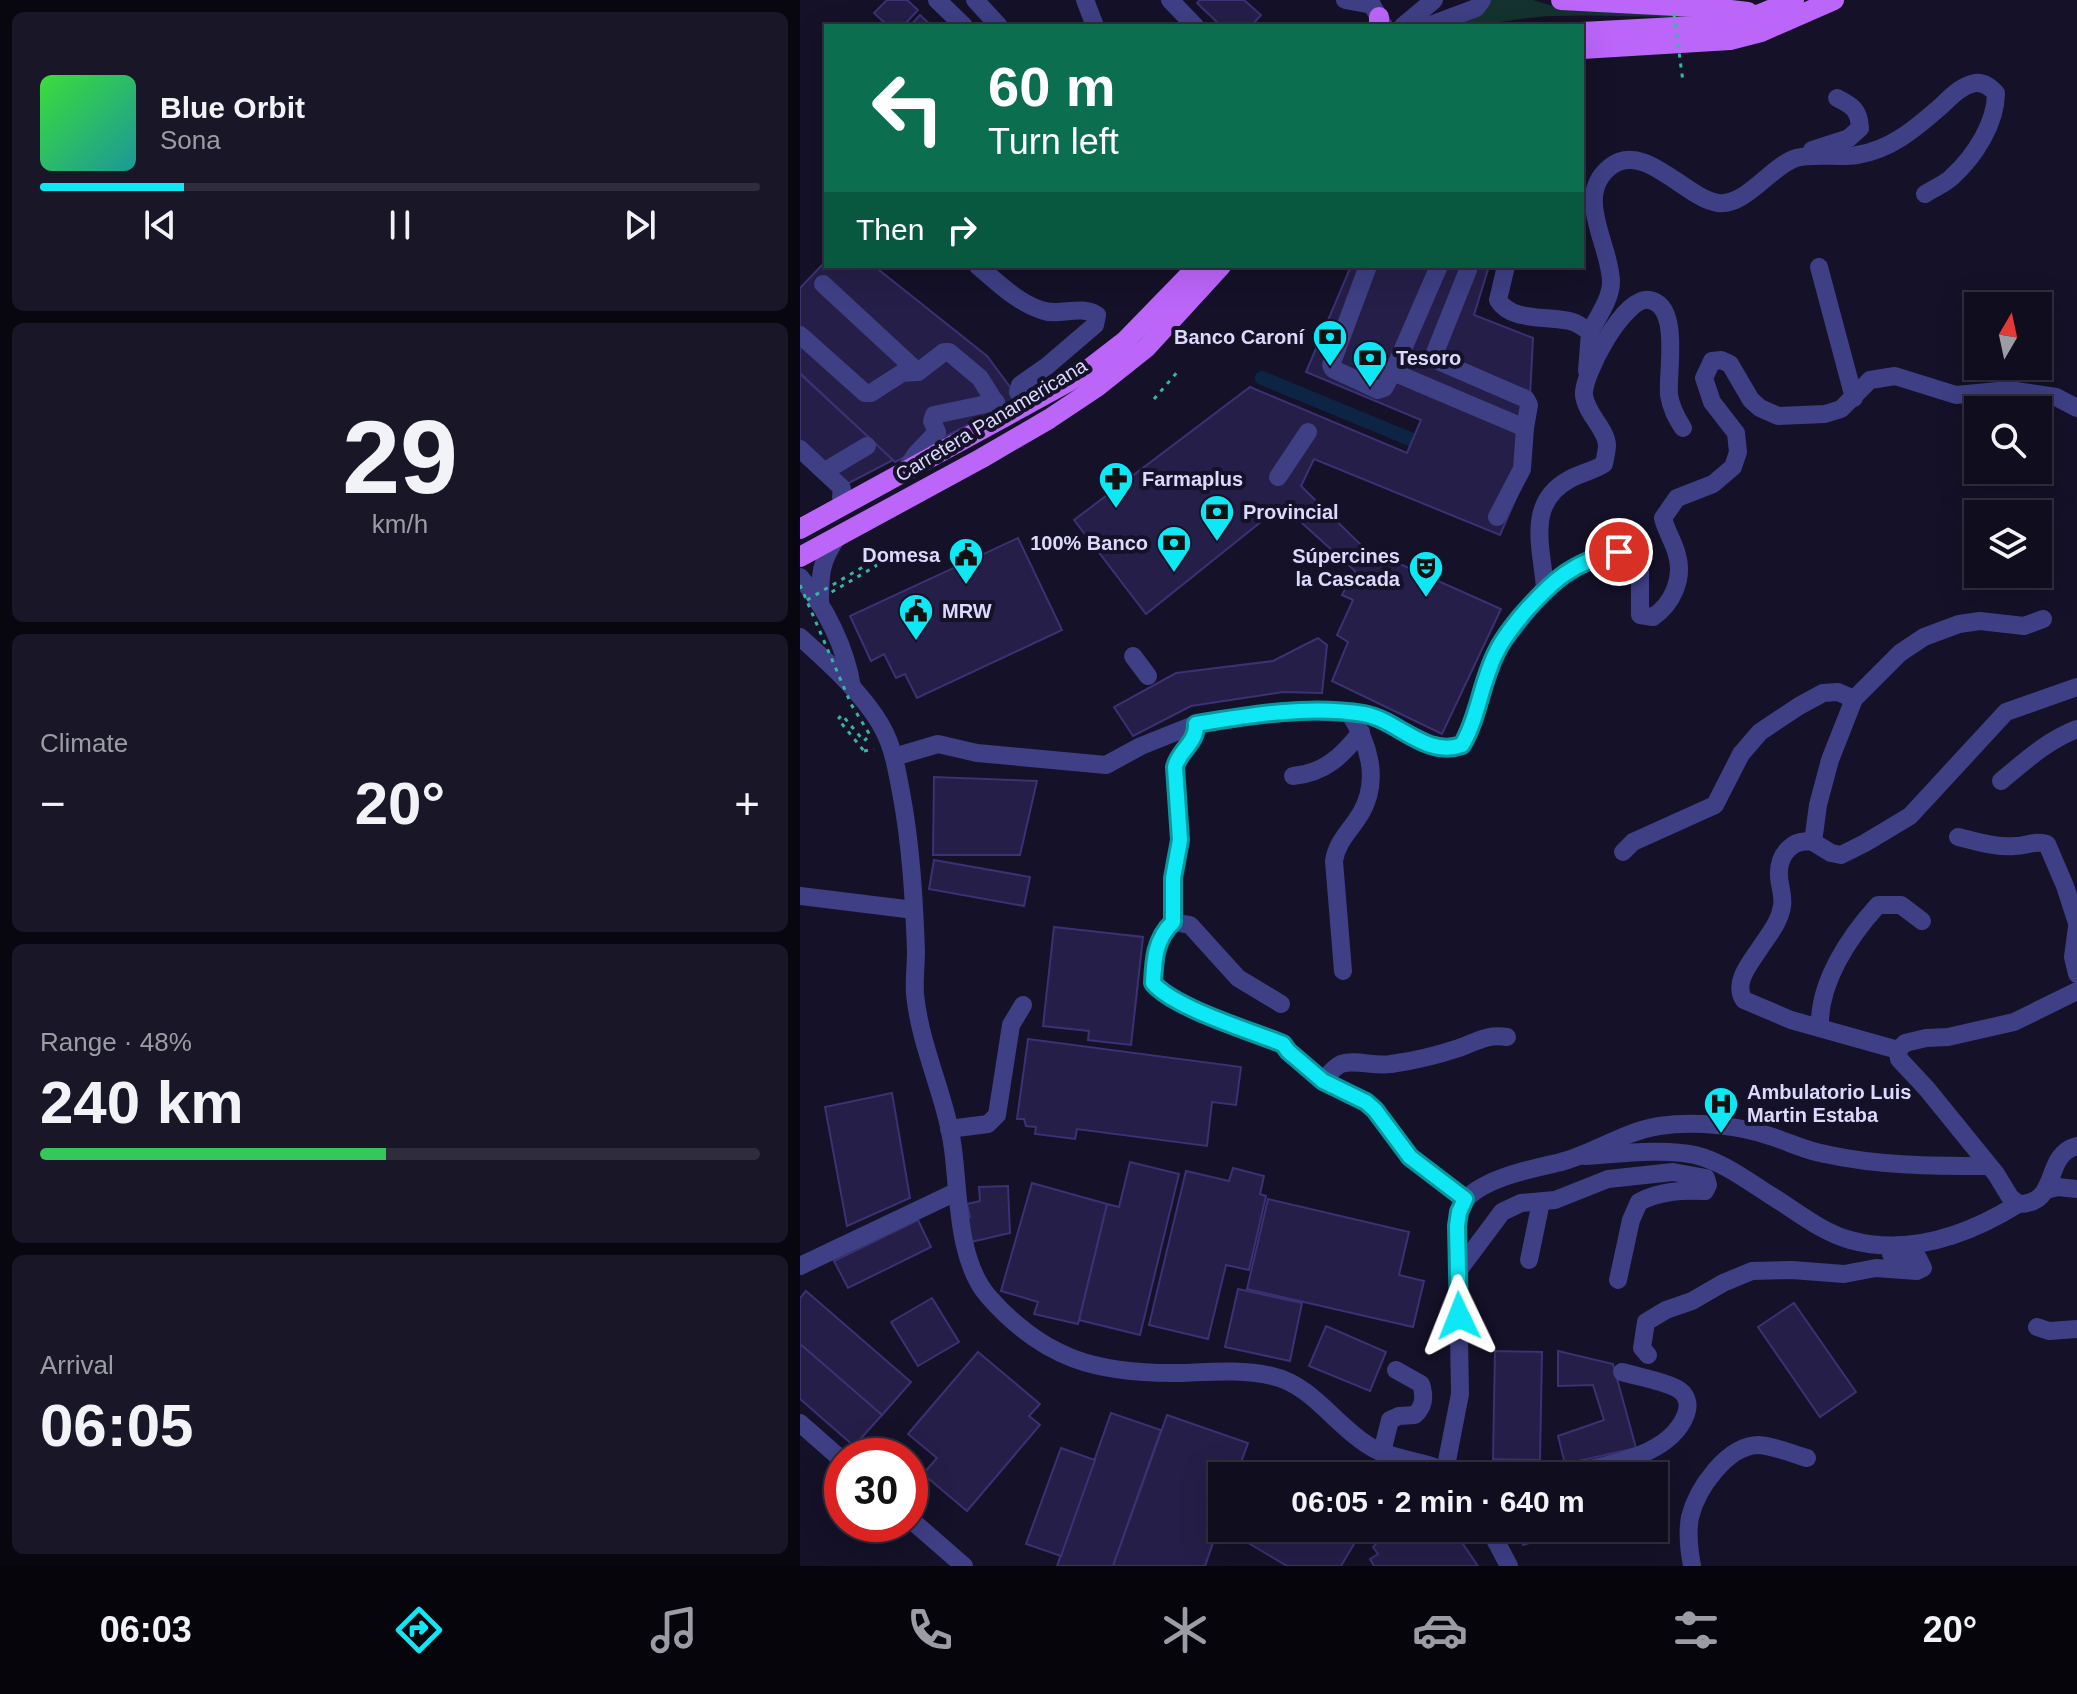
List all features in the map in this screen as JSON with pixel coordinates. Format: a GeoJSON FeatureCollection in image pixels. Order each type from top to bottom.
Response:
{"type":"FeatureCollection","features":[{"type":"Feature","properties":{"kind":"main road"},"geometry":{"type":"LineString","coordinates":[[1561,0],[1714,8],[1760,14]]}},
{"type":"Feature","properties":{"kind":"main road"},"geometry":{"type":"LineString","coordinates":[[1584,32],[1713,25],[1760,14],[1794,0]]}},
{"type":"Feature","properties":{"kind":"main road"},"geometry":{"type":"LineString","coordinates":[[1584,49],[1730,40],[1761,32],[1834,0]]}},
{"type":"Feature","properties":{"kind":"main road","name":"Carretera Panamericana"},"geometry":{"type":"LineString","coordinates":[[800,529],[845,501],[903,475],[1000,410],[1025,407],[1081,375],[1125,341],[1196,268]]}},
{"type":"Feature","properties":{"kind":"main road","name":"Carretera Panamericana"},"geometry":{"type":"LineString","coordinates":[[800,557],[1049,419],[1097,387],[1146,348],[1219,268]]}},
{"type":"Feature","properties":{"kind":"street"},"geometry":{"type":"LineString","coordinates":[[937,0],[962,24]]}},
{"type":"Feature","properties":{"kind":"street"},"geometry":{"type":"LineString","coordinates":[[975,0],[997,24]]}},
{"type":"Feature","properties":{"kind":"street"},"geometry":{"type":"LineString","coordinates":[[1085,0],[1094,24]]}},
{"type":"Feature","properties":{"kind":"street"},"geometry":{"type":"LineString","coordinates":[[1170,0],[1193,24]]}},
{"type":"Feature","properties":{"kind":"street"},"geometry":{"type":"LineString","coordinates":[[1345,0],[1397,24]]}},
{"type":"Feature","properties":{"kind":"street"},"geometry":{"type":"LineString","coordinates":[[1404,24],[1434,0]]}},
{"type":"Feature","properties":{"kind":"street"},"geometry":{"type":"LineString","coordinates":[[1433,24],[1476,8],[1482,0]]}},
{"type":"Feature","properties":{"kind":"street"},"geometry":{"type":"LineString","coordinates":[[1795,159],[1857,155],[1890,146],[1956,92],[1975,83],[1986,84],[1996,93],[1996,108],[1991,122],[1974,151],[1951,178],[1925,194]]}},
{"type":"Feature","properties":{"kind":"street"},"geometry":{"type":"LineString","coordinates":[[1545,588],[1538,531],[1543,505],[1570,479],[1604,464],[1607,443],[1591,416],[1584,396],[1590,332],[1609,293],[1611,281],[1594,212],[1600,177],[1623,159],[1634,159],[1713,202],[1734,202],[1795,159],[1849,138],[1860,128],[1854,106],[1837,98]]}},
{"type":"Feature","properties":{"kind":"street"},"geometry":{"type":"LineString","coordinates":[[1819,267],[1854,398]]}},
{"type":"Feature","properties":{"kind":"street"},"geometry":{"type":"LineString","coordinates":[[980,268],[1018,299],[1042,311],[1082,310],[1097,315],[1095,325],[1020,385],[1018,392],[1025,407]]}},
{"type":"Feature","properties":{"kind":"street"},"geometry":{"type":"LineString","coordinates":[[1367,268],[1331,365],[1333,369],[1378,390],[1384,388],[1393,372],[1438,268]]}},
{"type":"Feature","properties":{"kind":"street"},"geometry":{"type":"LineString","coordinates":[[1436,360],[1434,355],[1468,268]]}},
{"type":"Feature","properties":{"kind":"street"},"geometry":{"type":"LineString","coordinates":[[1506,268],[1498,300],[1502,307],[1528,316],[1577,323],[1590,332]]}},
{"type":"Feature","properties":{"kind":"street"},"geometry":{"type":"LineString","coordinates":[[823,284],[918,372]]}},
{"type":"Feature","properties":{"kind":"street"},"geometry":{"type":"LineString","coordinates":[[1587,374],[1629,306],[1639,300],[1658,304],[1664,308],[1668,319],[1672,411],[1683,428]]}},
{"type":"Feature","properties":{"kind":"street"},"geometry":{"type":"LineString","coordinates":[[800,335],[865,393],[871,393],[902,373],[918,372],[944,352],[949,352],[980,378],[1000,410],[934,415],[932,421],[937,432],[916,454],[903,475]]}},
{"type":"Feature","properties":{"kind":"street"},"geometry":{"type":"LineString","coordinates":[[1404,348],[1526,399],[1529,405],[1522,469],[1497,517]]}},
{"type":"Feature","properties":{"kind":"street"},"geometry":{"type":"LineString","coordinates":[[894,757],[938,744],[977,753],[1106,765],[1141,746],[1196,724],[1244,716],[1310,711],[1377,718],[1438,748],[1462,745],[1496,651],[1545,588],[1566,572],[1596,556],[1619,552],[1633,559],[1640,571],[1640,615],[1653,617],[1673,597],[1678,555],[1663,518],[1677,498],[1713,484],[1733,467],[1738,452],[1736,433],[1712,402],[1704,378],[1712,361],[1721,360],[1730,364],[1751,400],[1778,416],[1825,414],[1841,409],[1870,380],[1895,376],[1956,395],[2009,390],[2056,397],[2077,408]]}},
{"type":"Feature","properties":{"kind":"street"},"geometry":{"type":"LineString","coordinates":[[1393,372],[1525,428]]}},
{"type":"Feature","properties":{"kind":"street"},"geometry":{"type":"LineString","coordinates":[[1278,477],[1308,432]]}},
{"type":"Feature","properties":{"kind":"street"},"geometry":{"type":"LineString","coordinates":[[825,471],[867,446]]}},
{"type":"Feature","properties":{"kind":"street"},"geometry":{"type":"LineString","coordinates":[[800,459],[825,471],[842,488],[845,501]]}},
{"type":"Feature","properties":{"kind":"street"},"geometry":{"type":"LineString","coordinates":[[800,459],[845,501]]}},
{"type":"Feature","properties":{"kind":"street"},"geometry":{"type":"LineString","coordinates":[[838,536],[824,556],[820,572],[824,630],[803,648],[833,683],[852,687]]}},
{"type":"Feature","properties":{"kind":"street"},"geometry":{"type":"LineString","coordinates":[[800,577],[821,603],[848,662],[852,687],[885,731],[894,757],[909,841],[915,994],[949,1129],[956,1192],[972,1270],[985,1292],[1005,1314],[1057,1352],[1113,1371],[1182,1373],[1212,1370],[1275,1376],[1300,1388],[1372,1448],[1414,1462]]}},
{"type":"Feature","properties":{"kind":"street"},"geometry":{"type":"LineString","coordinates":[[1813,842],[1818,805],[1830,760],[1854,699],[1900,653],[1924,637],[1959,624],[1980,621],[2024,626],[2043,619]]}},
{"type":"Feature","properties":{"kind":"street"},"geometry":{"type":"LineString","coordinates":[[1133,656],[1148,676]]}},
{"type":"Feature","properties":{"kind":"street"},"geometry":{"type":"LineString","coordinates":[[1898,1050],[1791,1020],[1744,1000],[1739,988],[1743,975],[1776,923],[1783,905],[1778,873],[1781,859],[1790,846],[1803,840],[1841,855],[1865,843],[1910,816],[2006,712],[2077,687]]}},
{"type":"Feature","properties":{"kind":"street"},"geometry":{"type":"LineString","coordinates":[[1623,852],[1633,842],[1715,805],[1741,754],[1760,732],[1799,706],[1823,693],[1838,692],[1854,699]]}},
{"type":"Feature","properties":{"kind":"street"},"geometry":{"type":"LineString","coordinates":[[1343,971],[1334,861],[1336,849],[1362,811],[1371,769],[1366,742],[1349,713]]}},
{"type":"Feature","properties":{"kind":"street"},"geometry":{"type":"LineString","coordinates":[[1196,724],[1196,734],[1175,767],[1180,840],[1173,878],[1173,922],[1162,933],[1156,950],[1153,983],[1205,1013],[1283,1044],[1323,1081],[1366,1102],[1410,1157],[1465,1199]]}},
{"type":"Feature","properties":{"kind":"street"},"geometry":{"type":"LineString","coordinates":[[2001,781],[2053,741],[2077,729]]}},
{"type":"Feature","properties":{"kind":"street"},"geometry":{"type":"LineString","coordinates":[[1293,776],[1311,774],[1332,765],[1361,732]]}},
{"type":"Feature","properties":{"kind":"street"},"geometry":{"type":"LineString","coordinates":[[1958,837],[1995,845],[2047,844],[2077,925],[2073,957],[2077,974]]}},
{"type":"Feature","properties":{"kind":"street"},"geometry":{"type":"LineString","coordinates":[[800,896],[914,910]]}},
{"type":"Feature","properties":{"kind":"street"},"geometry":{"type":"LineString","coordinates":[[1820,1028],[1819,1011],[1826,986],[1845,950],[1878,905],[1901,905],[1922,921]]}},
{"type":"Feature","properties":{"kind":"street"},"geometry":{"type":"LineString","coordinates":[[1173,922],[1190,925],[1238,978],[1281,1004]]}},
{"type":"Feature","properties":{"kind":"street"},"geometry":{"type":"LineString","coordinates":[[1898,1050],[1905,1043],[2014,1022],[2077,991]]}},
{"type":"Feature","properties":{"kind":"street"},"geometry":{"type":"LineString","coordinates":[[949,1129],[988,1124],[997,1115],[1011,1025],[1023,1005]]}},
{"type":"Feature","properties":{"kind":"street"},"geometry":{"type":"LineString","coordinates":[[1323,1081],[1344,1063],[1369,1066],[1391,1064],[1460,1048],[1480,1037],[1507,1037]]}},
{"type":"Feature","properties":{"kind":"street"},"geometry":{"type":"LineString","coordinates":[[1898,1050],[1899,1059],[1927,1089],[2018,1204]]}},
{"type":"Feature","properties":{"kind":"street"},"geometry":{"type":"LineString","coordinates":[[1450,1462],[1460,1394],[1457,1226],[1465,1199],[1483,1188],[1521,1171],[1565,1162],[1619,1137],[1659,1126],[1711,1125],[1771,1136],[1825,1154],[1914,1164],[1989,1166]]}},
{"type":"Feature","properties":{"kind":"street"},"geometry":{"type":"LineString","coordinates":[[1575,1157],[1695,1155],[1723,1165],[1823,1229],[1849,1240],[1877,1245],[1938,1242],[1998,1217],[2018,1204],[2038,1200],[2046,1190],[2053,1167],[2073,1144]]}},
{"type":"Feature","properties":{"kind":"street"},"geometry":{"type":"LineString","coordinates":[[1458,1271],[1502,1212],[1521,1203],[1555,1200],[1608,1179],[1673,1172],[1706,1178],[1708,1185],[1705,1191],[1680,1190],[1649,1196],[1639,1202],[1631,1220],[1618,1280]]}},
{"type":"Feature","properties":{"kind":"street"},"geometry":{"type":"LineString","coordinates":[[2046,1190],[2058,1187],[2077,1189]]}},
{"type":"Feature","properties":{"kind":"street"},"geometry":{"type":"LineString","coordinates":[[800,1266],[956,1192]]}},
{"type":"Feature","properties":{"kind":"street"},"geometry":{"type":"LineString","coordinates":[[1529,1260],[1541,1202]]}},
{"type":"Feature","properties":{"kind":"street"},"geometry":{"type":"LineString","coordinates":[[1648,1355],[1642,1348],[1642,1338],[1646,1322],[1652,1316],[1692,1301],[1752,1271],[1844,1274],[1876,1268],[1917,1271],[1923,1268],[1918,1258],[1873,1253],[1849,1240]]}},
{"type":"Feature","properties":{"kind":"street"},"geometry":{"type":"LineString","coordinates":[[2037,1327],[2049,1331],[2077,1329]]}},
{"type":"Feature","properties":{"kind":"street"},"geometry":{"type":"LineString","coordinates":[[1382,1452],[1390,1420],[1415,1415],[1422,1409],[1424,1395],[1421,1384],[1396,1370]]}},
{"type":"Feature","properties":{"kind":"street"},"geometry":{"type":"LineString","coordinates":[[1616,1462],[1642,1456],[1670,1435],[1685,1418],[1689,1405],[1686,1396],[1677,1388],[1622,1372]]}},
{"type":"Feature","properties":{"kind":"street"},"geometry":{"type":"LineString","coordinates":[[800,1423],[824,1444]]}},
{"type":"Feature","properties":{"kind":"street"},"geometry":{"type":"LineString","coordinates":[[1692,1566],[1688,1534],[1697,1497],[1728,1457],[1744,1448],[1759,1445],[1807,1458]]}},
{"type":"Feature","properties":{"kind":"street"},"geometry":{"type":"LineString","coordinates":[[928,1535],[964,1566]]}},
{"type":"Feature","properties":{"kind":"street"},"geometry":{"type":"LineString","coordinates":[[1496,1542],[1509,1566]]}},
{"type":"Feature","properties":{"kind":"path"},"geometry":{"type":"LineString","coordinates":[[1674,14],[1683,82]]}},
{"type":"Feature","properties":{"kind":"path"},"geometry":{"type":"LineString","coordinates":[[1154,399],[1180,369]]}},
{"type":"Feature","properties":{"kind":"path"},"geometry":{"type":"LineString","coordinates":[[873,561],[876,566],[821,603],[873,561]]}},
{"type":"Feature","properties":{"kind":"path"},"geometry":{"type":"LineString","coordinates":[[800,585],[821,603],[851,704],[870,735],[864,741],[842,715],[838,719],[864,751]]}},
{"type":"Feature","properties":{"kind":"green space"},"geometry":{"type":"Polygon","coordinates":[[[1489,0],[1533,0],[1553,6],[1720,18],[1595,15],[1459,24],[1478,14],[1489,0]]]}},
{"type":"Feature","properties":{"kind":"building"},"geometry":{"type":"Polygon","coordinates":[[[887,0],[907,0],[918,10],[905,24],[886,24],[874,13],[887,0]]]}},
{"type":"Feature","properties":{"kind":"building"},"geometry":{"type":"Polygon","coordinates":[[[1200,0],[1244,0],[1261,15],[1253,24],[1219,24],[1197,3],[1200,0]]]}},
{"type":"Feature","properties":{"kind":"building"},"geometry":{"type":"Polygon","coordinates":[[[920,15],[930,24],[912,24],[920,15]]]}},
{"type":"Feature","properties":{"kind":"building"},"geometry":{"type":"Polygon","coordinates":[[[824,263],[824,268],[877,268],[987,356],[1019,399],[895,462],[800,373],[800,288],[824,263]]]}},
{"type":"Feature","properties":{"kind":"building"},"geometry":{"type":"Polygon","coordinates":[[[1350,268],[1488,268],[1474,315],[1533,338],[1526,475],[1500,535],[1314,459],[1301,486],[1364,548],[1501,609],[1442,734],[1332,681],[1348,642],[1337,635],[1353,600],[1342,595],[1355,571],[1282,505],[1146,614],[1074,520],[1250,387],[1407,453],[1421,420],[1306,372],[1350,268]]]}},
{"type":"Feature","properties":{"kind":"building"},"geometry":{"type":"Polygon","coordinates":[[[800,374],[893,460],[847,484],[800,441],[800,374]]]}},
{"type":"Feature","properties":{"kind":"building"},"geometry":{"type":"Polygon","coordinates":[[[1018,538],[1062,630],[917,698],[905,674],[896,678],[884,654],[871,661],[850,616],[1018,538]]]}},
{"type":"Feature","properties":{"kind":"building"},"geometry":{"type":"Polygon","coordinates":[[[1318,638],[1327,645],[1322,693],[1283,692],[1191,706],[1133,736],[1114,707],[1176,673],[1273,661],[1318,638]]]}},
{"type":"Feature","properties":{"kind":"building"},"geometry":{"type":"Polygon","coordinates":[[[934,777],[1037,781],[1020,855],[933,855],[934,777]]]}},
{"type":"Feature","properties":{"kind":"building"},"geometry":{"type":"Polygon","coordinates":[[[934,860],[1030,877],[1024,906],[929,889],[934,860]]]}},
{"type":"Feature","properties":{"kind":"building"},"geometry":{"type":"Polygon","coordinates":[[[1054,927],[1143,937],[1131,1045],[1088,1040],[1089,1031],[1043,1026],[1054,927]]]}},
{"type":"Feature","properties":{"kind":"building"},"geometry":{"type":"Polygon","coordinates":[[[1028,1039],[1241,1067],[1236,1105],[1212,1102],[1207,1146],[1077,1129],[1075,1139],[1035,1134],[1036,1127],[1026,1126],[1024,1119],[1017,1119],[1028,1039]]]}},
{"type":"Feature","properties":{"kind":"building"},"geometry":{"type":"Polygon","coordinates":[[[892,1093],[910,1198],[847,1226],[825,1107],[892,1093]]]}},
{"type":"Feature","properties":{"kind":"building"},"geometry":{"type":"Polygon","coordinates":[[[1130,1162],[1179,1174],[1140,1335],[1079,1320],[1107,1204],[1119,1207],[1130,1162]]]}},
{"type":"Feature","properties":{"kind":"building"},"geometry":{"type":"Polygon","coordinates":[[[1233,1168],[1264,1176],[1260,1194],[1266,1196],[1249,1270],[1226,1265],[1208,1339],[1149,1325],[1186,1171],[1229,1181],[1233,1168]]]}},
{"type":"Feature","properties":{"kind":"building"},"geometry":{"type":"Polygon","coordinates":[[[1032,1183],[1107,1204],[1078,1324],[1034,1314],[1038,1302],[1001,1291],[1032,1183]]]}},
{"type":"Feature","properties":{"kind":"building"},"geometry":{"type":"Polygon","coordinates":[[[1008,1186],[1010,1233],[971,1242],[965,1220],[970,1217],[967,1204],[980,1201],[979,1187],[1008,1186]]]}},
{"type":"Feature","properties":{"kind":"building"},"geometry":{"type":"Polygon","coordinates":[[[1268,1199],[1409,1232],[1399,1275],[1424,1281],[1413,1327],[1247,1289],[1268,1199]]]}},
{"type":"Feature","properties":{"kind":"building"},"geometry":{"type":"Polygon","coordinates":[[[918,1220],[931,1247],[848,1288],[834,1261],[918,1220]]]}},
{"type":"Feature","properties":{"kind":"building"},"geometry":{"type":"Polygon","coordinates":[[[1238,1289],[1302,1303],[1290,1361],[1225,1347],[1238,1289]]]}},
{"type":"Feature","properties":{"kind":"building"},"geometry":{"type":"Polygon","coordinates":[[[806,1291],[911,1382],[882,1415],[800,1344],[800,1298],[806,1291]]]}},
{"type":"Feature","properties":{"kind":"building"},"geometry":{"type":"Polygon","coordinates":[[[932,1298],[959,1342],[918,1366],[891,1322],[932,1298]]]}},
{"type":"Feature","properties":{"kind":"building"},"geometry":{"type":"Polygon","coordinates":[[[1794,1303],[1856,1392],[1820,1417],[1758,1327],[1794,1303]]]}},
{"type":"Feature","properties":{"kind":"building"},"geometry":{"type":"Polygon","coordinates":[[[1326,1326],[1386,1352],[1370,1391],[1309,1366],[1326,1326]]]}},
{"type":"Feature","properties":{"kind":"building"},"geometry":{"type":"Polygon","coordinates":[[[800,1344],[882,1415],[861,1438],[845,1438],[800,1399],[800,1344]]]}},
{"type":"Feature","properties":{"kind":"building"},"geometry":{"type":"Polygon","coordinates":[[[1495,1351],[1542,1352],[1540,1460],[1493,1459],[1495,1351]]]}},
{"type":"Feature","properties":{"kind":"building"},"geometry":{"type":"Polygon","coordinates":[[[1558,1351],[1613,1364],[1636,1448],[1564,1462],[1558,1436],[1604,1420],[1593,1385],[1558,1386],[1558,1351]]]}},
{"type":"Feature","properties":{"kind":"building"},"geometry":{"type":"Polygon","coordinates":[[[978,1352],[1040,1404],[1029,1416],[1040,1425],[967,1511],[928,1478],[928,1468],[937,1458],[928,1451],[928,1438],[913,1438],[908,1434],[978,1352]]]}},
{"type":"Feature","properties":{"kind":"building"},"geometry":{"type":"Polygon","coordinates":[[[1111,1413],[1161,1430],[1113,1566],[1057,1566],[1111,1413]]]}},
{"type":"Feature","properties":{"kind":"building"},"geometry":{"type":"Polygon","coordinates":[[[1167,1415],[1248,1443],[1241,1462],[1208,1462],[1208,1542],[1213,1542],[1205,1566],[1113,1566],[1167,1415]]]}},
{"type":"Feature","properties":{"kind":"building"},"geometry":{"type":"Polygon","coordinates":[[[1061,1448],[1095,1460],[1061,1556],[1026,1544],[1061,1448]]]}},
{"type":"Feature","properties":{"kind":"building"},"geometry":{"type":"Polygon","coordinates":[[[1355,1542],[1341,1566],[1287,1566],[1250,1544],[1355,1542]]]}},
{"type":"Feature","properties":{"kind":"building"},"geometry":{"type":"Polygon","coordinates":[[[1377,1542],[1462,1542],[1478,1566],[1374,1566],[1370,1559],[1378,1554],[1373,1547],[1377,1542]]]}},
{"type":"Feature","properties":{"kind":"waterway"},"geometry":{"type":"LineString","coordinates":[[1262,378],[1410,439]]}},
{"type":"Feature","properties":{"kind":"place","name":"Banco Caroní"},"geometry":{"type":"Point","coordinates":[1330,368]}},
{"type":"Feature","properties":{"kind":"place","name":"Tesoro"},"geometry":{"type":"Point","coordinates":[1370,389]}},
{"type":"Feature","properties":{"kind":"place","name":"Farmaplus"},"geometry":{"type":"Point","coordinates":[1116,510]}},
{"type":"Feature","properties":{"kind":"place","name":"Provincial"},"geometry":{"type":"Point","coordinates":[1217,543]}},
{"type":"Feature","properties":{"kind":"place","name":"100% Banco"},"geometry":{"type":"Point","coordinates":[1174,574]}},
{"type":"Feature","properties":{"kind":"place","name":"Domesa"},"geometry":{"type":"Point","coordinates":[966,586]}},
{"type":"Feature","properties":{"kind":"place","name":"Súpercines la Cascada"},"geometry":{"type":"Point","coordinates":[1426,599]}},
{"type":"Feature","properties":{"kind":"place","name":"MRW"},"geometry":{"type":"Point","coordinates":[916,642]}},
{"type":"Feature","properties":{"kind":"place","name":"Ambulatorio Luis Martin Estaba"},"geometry":{"type":"Point","coordinates":[1721,1135]}},
{"type":"Feature","properties":{"kind":"route"},"geometry":{"type":"LineString","coordinates":[[1459,1316],[1457,1226],[1465,1199],[1410,1157],[1366,1102],[1330,1086],[1283,1044],[1205,1013],[1171,997],[1153,983],[1156,950],[1162,933],[1173,922],[1173,878],[1180,840],[1175,797],[1176,761],[1196,734],[1196,724],[1244,716],[1310,711],[1362,714],[1377,718],[1438,748],[1462,745],[1496,651],[1513,627],[1545,588],[1566,572],[1596,556],[1619,552]]}}]}
